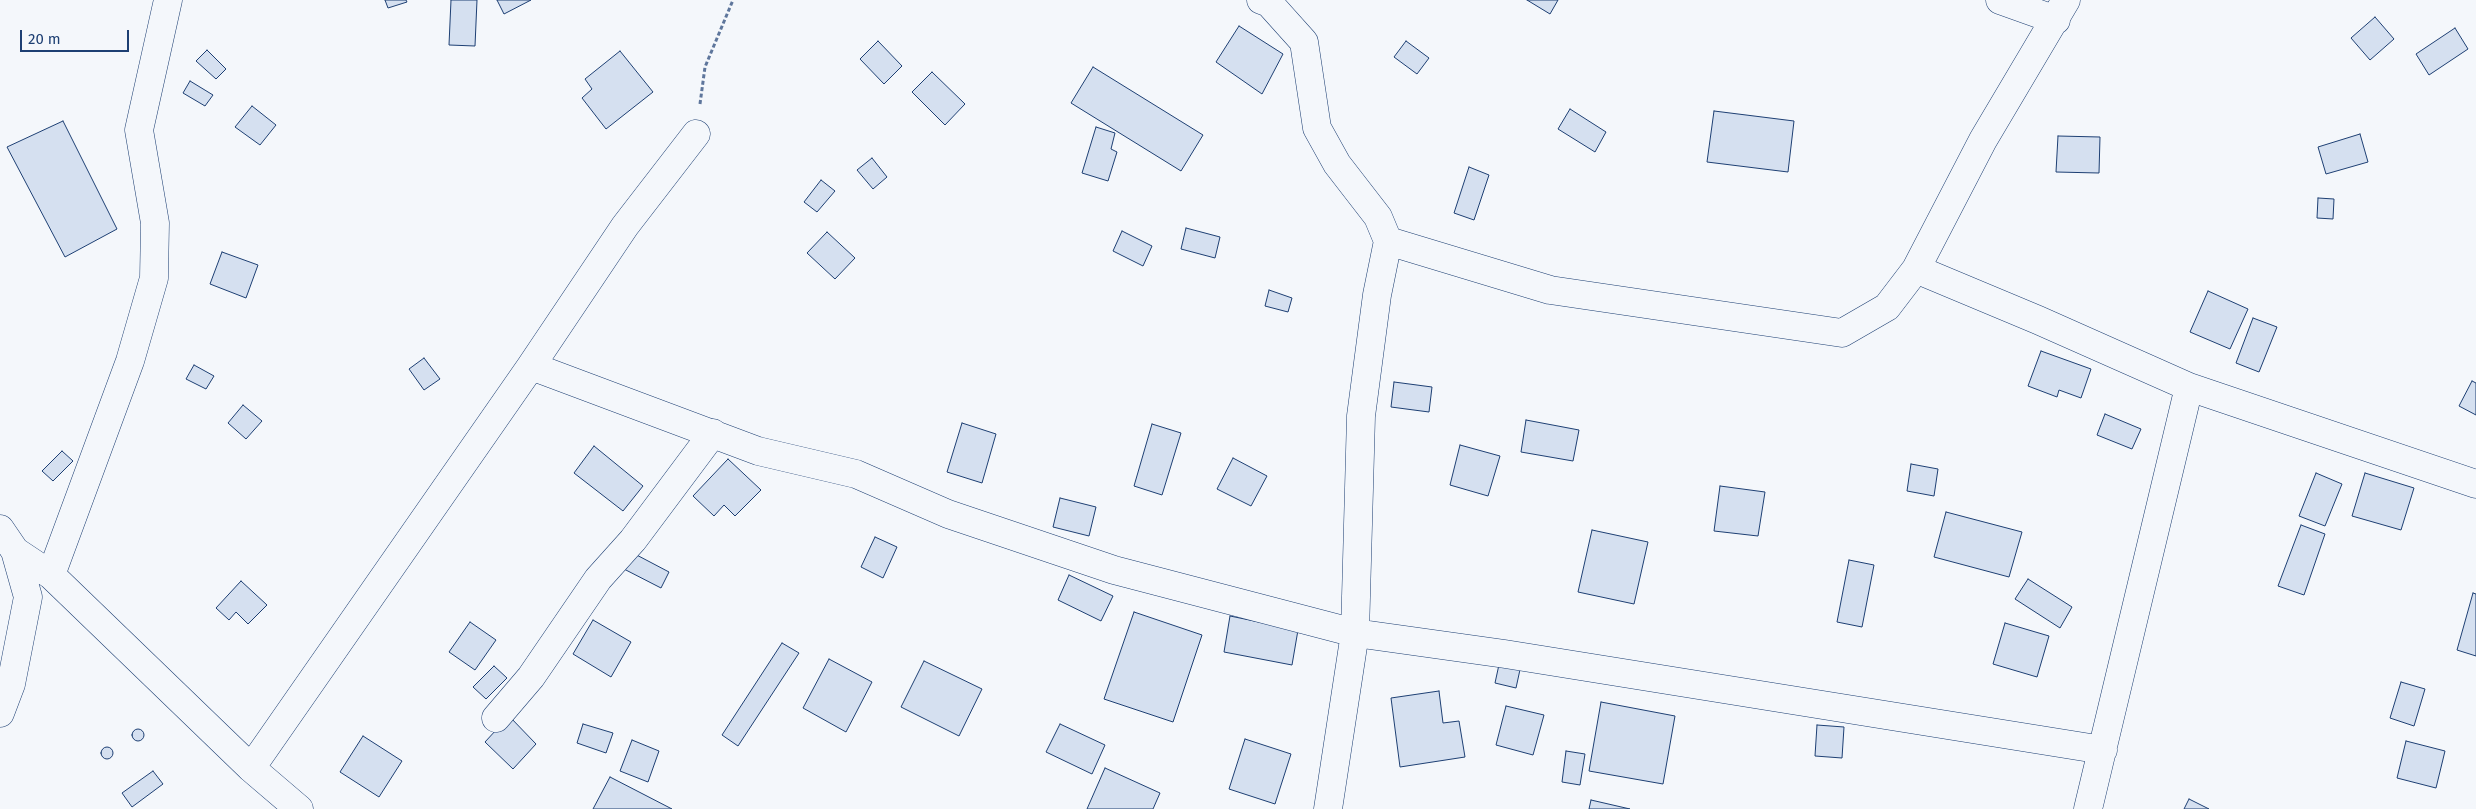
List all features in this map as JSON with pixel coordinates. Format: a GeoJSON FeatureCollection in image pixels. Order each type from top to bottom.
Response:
{"type":"FeatureCollection","features":[{"type":"Feature","properties":{"kind":"street"},"geometry":{"type":"LineString","coordinates":[[51,575],[130,360],[154,278],[155,224],[139,130],[168,0]]}},
{"type":"Feature","properties":{"kind":"street"},"geometry":{"type":"LineString","coordinates":[[1388,241],[1550,290],[1842,333],[1887,307],[1916,269],[1984,140],[2061,10],[2000,0]]}},
{"type":"Feature","properties":{"kind":"street"},"geometry":{"type":"LineString","coordinates":[[1267,1],[1304,42],[1317,128],[1337,164],[1378,217],[1388,241],[1377,295],[1361,416],[1356,633],[1328,809]]}},
{"type":"Feature","properties":{"kind":"street"},"geometry":{"type":"LineString","coordinates":[[251,768],[531,366],[625,226],[696,134]]}},
{"type":"Feature","properties":{"kind":"street"},"geometry":{"type":"LineString","coordinates":[[1916,269],[2038,320],[2189,387],[2476,484]]}},
{"type":"Feature","properties":{"kind":"street"},"geometry":{"type":"LineString","coordinates":[[531,366],[758,451],[856,474],[948,514],[1114,570],[1356,633],[1505,654],[2103,750]]}},
{"type":"Feature","properties":{"kind":"street"},"geometry":{"type":"LineString","coordinates":[[2088,809],[2189,387]]}},
{"type":"Feature","properties":{"kind":"street"},"geometry":{"type":"LineString","coordinates":[[496,718],[531,677],[598,579],[633,540],[713,433]]}},
{"type":"Feature","properties":{"kind":"street"},"geometry":{"type":"LineString","coordinates":[[0,529],[15,551],[28,597],[11,684],[0,713]]}},
{"type":"Feature","properties":{"kind":"street"},"geometry":{"type":"LineString","coordinates":[[15,551],[51,575],[251,768],[299,809]]}},
{"type":"Feature","properties":{"kind":"path"},"geometry":{"type":"LineString","coordinates":[[696,134],[705,68],[732,0]]}},
{"type":"Feature","properties":{"kind":"building"},"geometry":{"type":"Polygon","coordinates":[[[385,0],[406,0],[407,2],[388,8],[385,0]]]}},
{"type":"Feature","properties":{"kind":"building"},"geometry":{"type":"Polygon","coordinates":[[[451,0],[477,0],[475,46],[449,45],[451,0]]]}},
{"type":"Feature","properties":{"kind":"building"},"geometry":{"type":"Polygon","coordinates":[[[497,0],[531,0],[504,14],[497,0]]]}},
{"type":"Feature","properties":{"kind":"building"},"geometry":{"type":"Polygon","coordinates":[[[1527,0],[1558,0],[1550,14],[1527,0]]]}},
{"type":"Feature","properties":{"kind":"building"},"geometry":{"type":"Polygon","coordinates":[[[2375,17],[2394,39],[2370,60],[2351,38],[2375,17]]]}},
{"type":"Feature","properties":{"kind":"building"},"geometry":{"type":"Polygon","coordinates":[[[1239,26],[1283,54],[1262,94],[1216,62],[1239,26]]]}},
{"type":"Feature","properties":{"kind":"building"},"geometry":{"type":"Polygon","coordinates":[[[2455,28],[2468,49],[2429,75],[2416,54],[2455,28]]]}},
{"type":"Feature","properties":{"kind":"building"},"geometry":{"type":"Polygon","coordinates":[[[878,41],[902,66],[884,84],[860,59],[878,41]]]}},
{"type":"Feature","properties":{"kind":"building"},"geometry":{"type":"Polygon","coordinates":[[[1406,41],[1429,58],[1417,74],[1394,57],[1406,41]]]}},
{"type":"Feature","properties":{"kind":"building"},"geometry":{"type":"Polygon","coordinates":[[[207,50],[226,69],[216,79],[196,61],[207,50]]]}},
{"type":"Feature","properties":{"kind":"building"},"geometry":{"type":"Polygon","coordinates":[[[620,51],[653,92],[606,129],[582,98],[592,89],[585,79],[620,51]]]}},
{"type":"Feature","properties":{"kind":"building"},"geometry":{"type":"Polygon","coordinates":[[[1093,67],[1203,135],[1181,171],[1071,103],[1093,67]]]}},
{"type":"Feature","properties":{"kind":"building"},"geometry":{"type":"Polygon","coordinates":[[[932,72],[965,104],[945,125],[912,92],[932,72]]]}},
{"type":"Feature","properties":{"kind":"building"},"geometry":{"type":"Polygon","coordinates":[[[190,81],[213,95],[205,106],[183,93],[190,81]]]}},
{"type":"Feature","properties":{"kind":"building"},"geometry":{"type":"Polygon","coordinates":[[[252,106],[276,125],[260,145],[235,127],[252,106]]]}},
{"type":"Feature","properties":{"kind":"building"},"geometry":{"type":"Polygon","coordinates":[[[1570,109],[1606,132],[1595,152],[1558,129],[1570,109]]]}},
{"type":"Feature","properties":{"kind":"building"},"geometry":{"type":"Polygon","coordinates":[[[1714,111],[1794,121],[1788,172],[1707,162],[1714,111]]]}},
{"type":"Feature","properties":{"kind":"building"},"geometry":{"type":"Polygon","coordinates":[[[63,121],[117,229],[65,257],[7,147],[63,121]]]}},
{"type":"Feature","properties":{"kind":"building"},"geometry":{"type":"Polygon","coordinates":[[[1096,127],[1115,133],[1111,149],[1117,152],[1108,181],[1082,173],[1096,127]]]}},
{"type":"Feature","properties":{"kind":"building"},"geometry":{"type":"Polygon","coordinates":[[[2360,134],[2368,162],[2326,174],[2318,147],[2360,134]]]}},
{"type":"Feature","properties":{"kind":"building"},"geometry":{"type":"Polygon","coordinates":[[[2058,136],[2100,137],[2099,173],[2056,172],[2058,136]]]}},
{"type":"Feature","properties":{"kind":"building"},"geometry":{"type":"Polygon","coordinates":[[[872,158],[887,177],[873,189],[857,170],[872,158]]]}},
{"type":"Feature","properties":{"kind":"building"},"geometry":{"type":"Polygon","coordinates":[[[1469,167],[1489,175],[1474,220],[1454,213],[1469,167]]]}},
{"type":"Feature","properties":{"kind":"building"},"geometry":{"type":"Polygon","coordinates":[[[821,180],[835,191],[817,212],[804,202],[821,180]]]}},
{"type":"Feature","properties":{"kind":"building"},"geometry":{"type":"Polygon","coordinates":[[[2318,198],[2334,199],[2333,219],[2317,218],[2318,198]]]}},
{"type":"Feature","properties":{"kind":"building"},"geometry":{"type":"Polygon","coordinates":[[[1186,228],[1220,237],[1215,258],[1181,249],[1186,228]]]}},
{"type":"Feature","properties":{"kind":"building"},"geometry":{"type":"Polygon","coordinates":[[[1122,231],[1152,246],[1143,266],[1113,251],[1122,231]]]}},
{"type":"Feature","properties":{"kind":"building"},"geometry":{"type":"Polygon","coordinates":[[[827,232],[855,258],[835,279],[807,253],[827,232]]]}},
{"type":"Feature","properties":{"kind":"building"},"geometry":{"type":"Polygon","coordinates":[[[222,252],[258,265],[246,298],[210,284],[222,252]]]}},
{"type":"Feature","properties":{"kind":"building"},"geometry":{"type":"Polygon","coordinates":[[[1269,290],[1292,298],[1288,312],[1265,306],[1269,290]]]}},
{"type":"Feature","properties":{"kind":"building"},"geometry":{"type":"Polygon","coordinates":[[[2208,291],[2248,309],[2230,349],[2190,332],[2208,291]]]}},
{"type":"Feature","properties":{"kind":"building"},"geometry":{"type":"Polygon","coordinates":[[[2253,318],[2277,327],[2259,372],[2236,363],[2253,318]]]}},
{"type":"Feature","properties":{"kind":"building"},"geometry":{"type":"Polygon","coordinates":[[[2041,351],[2091,369],[2081,398],[2059,390],[2057,397],[2028,386],[2041,351]]]}},
{"type":"Feature","properties":{"kind":"building"},"geometry":{"type":"Polygon","coordinates":[[[424,358],[440,379],[424,390],[409,369],[424,358]]]}},
{"type":"Feature","properties":{"kind":"building"},"geometry":{"type":"Polygon","coordinates":[[[194,365],[214,376],[206,389],[186,379],[194,365]]]}},
{"type":"Feature","properties":{"kind":"building"},"geometry":{"type":"Polygon","coordinates":[[[2472,381],[2476,383],[2476,415],[2459,406],[2472,381]]]}},
{"type":"Feature","properties":{"kind":"building"},"geometry":{"type":"Polygon","coordinates":[[[1394,382],[1432,387],[1429,412],[1391,407],[1394,382]]]}},
{"type":"Feature","properties":{"kind":"building"},"geometry":{"type":"Polygon","coordinates":[[[243,405],[262,421],[246,439],[228,423],[243,405]]]}},
{"type":"Feature","properties":{"kind":"building"},"geometry":{"type":"Polygon","coordinates":[[[2105,414],[2141,429],[2132,449],[2097,435],[2105,414]]]}},
{"type":"Feature","properties":{"kind":"building"},"geometry":{"type":"Polygon","coordinates":[[[1526,420],[1579,430],[1573,461],[1521,452],[1526,420]]]}},
{"type":"Feature","properties":{"kind":"building"},"geometry":{"type":"Polygon","coordinates":[[[962,423],[996,434],[982,483],[947,472],[962,423]]]}},
{"type":"Feature","properties":{"kind":"building"},"geometry":{"type":"Polygon","coordinates":[[[1152,424],[1181,433],[1162,495],[1134,486],[1152,424]]]}},
{"type":"Feature","properties":{"kind":"building"},"geometry":{"type":"Polygon","coordinates":[[[1460,445],[1500,456],[1488,496],[1450,485],[1460,445]]]}},
{"type":"Feature","properties":{"kind":"building"},"geometry":{"type":"Polygon","coordinates":[[[594,446],[643,486],[623,511],[574,473],[594,446]]]}},
{"type":"Feature","properties":{"kind":"building"},"geometry":{"type":"Polygon","coordinates":[[[62,451],[73,461],[53,481],[42,471],[62,451]]]}},
{"type":"Feature","properties":{"kind":"building"},"geometry":{"type":"Polygon","coordinates":[[[1233,458],[1267,476],[1251,506],[1217,489],[1233,458]]]}},
{"type":"Feature","properties":{"kind":"building"},"geometry":{"type":"Polygon","coordinates":[[[728,459],[761,490],[735,516],[724,505],[714,516],[693,496],[728,459]]]}},
{"type":"Feature","properties":{"kind":"building"},"geometry":{"type":"Polygon","coordinates":[[[1911,464],[1938,469],[1934,496],[1907,491],[1911,464]]]}},
{"type":"Feature","properties":{"kind":"building"},"geometry":{"type":"Polygon","coordinates":[[[2316,473],[2342,484],[2325,526],[2299,516],[2316,473]]]}},
{"type":"Feature","properties":{"kind":"building"},"geometry":{"type":"Polygon","coordinates":[[[2365,473],[2414,488],[2401,530],[2352,516],[2365,473]]]}},
{"type":"Feature","properties":{"kind":"building"},"geometry":{"type":"Polygon","coordinates":[[[1720,486],[1765,492],[1758,536],[1714,531],[1720,486]]]}},
{"type":"Feature","properties":{"kind":"building"},"geometry":{"type":"Polygon","coordinates":[[[1060,498],[1096,507],[1089,536],[1053,527],[1060,498]]]}},
{"type":"Feature","properties":{"kind":"building"},"geometry":{"type":"Polygon","coordinates":[[[1946,512],[2022,532],[2009,577],[1934,557],[1946,512]]]}},
{"type":"Feature","properties":{"kind":"building"},"geometry":{"type":"Polygon","coordinates":[[[2301,525],[2325,534],[2304,595],[2278,586],[2301,525]]]}},
{"type":"Feature","properties":{"kind":"building"},"geometry":{"type":"Polygon","coordinates":[[[1592,530],[1648,542],[1634,604],[1578,592],[1592,530]]]}},
{"type":"Feature","properties":{"kind":"building"},"geometry":{"type":"Polygon","coordinates":[[[875,537],[897,547],[883,578],[861,567],[875,537]]]}},
{"type":"Feature","properties":{"kind":"building"},"geometry":{"type":"Polygon","coordinates":[[[631,552],[669,572],[661,588],[622,568],[631,552]]]}},
{"type":"Feature","properties":{"kind":"building"},"geometry":{"type":"Polygon","coordinates":[[[1849,560],[1874,565],[1862,627],[1837,622],[1849,560]]]}},
{"type":"Feature","properties":{"kind":"building"},"geometry":{"type":"Polygon","coordinates":[[[1069,575],[1113,596],[1101,621],[1058,600],[1069,575]]]}},
{"type":"Feature","properties":{"kind":"building"},"geometry":{"type":"Polygon","coordinates":[[[2028,579],[2072,607],[2060,628],[2015,599],[2028,579]]]}},
{"type":"Feature","properties":{"kind":"building"},"geometry":{"type":"Polygon","coordinates":[[[241,581],[267,605],[248,624],[236,612],[229,620],[216,608],[241,581]]]}},
{"type":"Feature","properties":{"kind":"building"},"geometry":{"type":"Polygon","coordinates":[[[2473,593],[2476,594],[2476,656],[2457,650],[2473,593]]]}},
{"type":"Feature","properties":{"kind":"building"},"geometry":{"type":"Polygon","coordinates":[[[1134,612],[1202,635],[1173,722],[1104,699],[1134,612]]]}},
{"type":"Feature","properties":{"kind":"building"},"geometry":{"type":"Polygon","coordinates":[[[1230,616],[1298,630],[1292,665],[1224,652],[1230,616]]]}},
{"type":"Feature","properties":{"kind":"building"},"geometry":{"type":"Polygon","coordinates":[[[593,620],[631,642],[611,677],[573,654],[593,620]]]}},
{"type":"Feature","properties":{"kind":"building"},"geometry":{"type":"Polygon","coordinates":[[[470,622],[496,640],[475,670],[449,652],[470,622]]]}},
{"type":"Feature","properties":{"kind":"building"},"geometry":{"type":"Polygon","coordinates":[[[2005,623],[2049,636],[2037,677],[1993,664],[2005,623]]]}},
{"type":"Feature","properties":{"kind":"building"},"geometry":{"type":"Polygon","coordinates":[[[782,643],[799,653],[738,746],[722,735],[782,643]]]}},
{"type":"Feature","properties":{"kind":"building"},"geometry":{"type":"Polygon","coordinates":[[[829,659],[872,682],[846,732],[803,708],[829,659]]]}},
{"type":"Feature","properties":{"kind":"building"},"geometry":{"type":"Polygon","coordinates":[[[1500,660],[1521,665],[1516,688],[1495,683],[1500,660]]]}},
{"type":"Feature","properties":{"kind":"building"},"geometry":{"type":"Polygon","coordinates":[[[924,661],[982,689],[959,736],[901,707],[924,661]]]}},
{"type":"Feature","properties":{"kind":"building"},"geometry":{"type":"Polygon","coordinates":[[[494,666],[507,678],[486,699],[473,687],[494,666]]]}},
{"type":"Feature","properties":{"kind":"building"},"geometry":{"type":"Polygon","coordinates":[[[2401,682],[2425,689],[2414,726],[2390,718],[2401,682]]]}},
{"type":"Feature","properties":{"kind":"building"},"geometry":{"type":"Polygon","coordinates":[[[1439,691],[1443,723],[1459,721],[1465,757],[1400,767],[1391,698],[1439,691]]]}},
{"type":"Feature","properties":{"kind":"building"},"geometry":{"type":"Polygon","coordinates":[[[1601,702],[1675,716],[1663,784],[1589,771],[1601,702]]]}},
{"type":"Feature","properties":{"kind":"building"},"geometry":{"type":"Polygon","coordinates":[[[1506,706],[1544,715],[1533,755],[1496,745],[1506,706]]]}},
{"type":"Feature","properties":{"kind":"building"},"geometry":{"type":"Polygon","coordinates":[[[509,716],[536,744],[513,769],[485,742],[509,716]]]}},
{"type":"Feature","properties":{"kind":"building"},"geometry":{"type":"Polygon","coordinates":[[[583,724],[613,733],[606,753],[577,743],[583,724]]]}},
{"type":"Feature","properties":{"kind":"building"},"geometry":{"type":"Polygon","coordinates":[[[1060,724],[1105,745],[1092,774],[1046,752],[1060,724]]]}},
{"type":"Feature","properties":{"kind":"building"},"geometry":{"type":"Polygon","coordinates":[[[1817,725],[1844,727],[1842,758],[1815,756],[1817,725]]]}},
{"type":"Feature","properties":{"kind":"building"},"geometry":{"type":"Polygon","coordinates":[[[140,729],[143,730],[143,740],[136,741],[133,740],[132,733],[133,730],[140,729]]]}},
{"type":"Feature","properties":{"kind":"building"},"geometry":{"type":"Polygon","coordinates":[[[363,736],[402,761],[379,797],[340,772],[363,736]]]}},
{"type":"Feature","properties":{"kind":"building"},"geometry":{"type":"Polygon","coordinates":[[[1245,739],[1291,754],[1275,804],[1229,789],[1245,739]]]}},
{"type":"Feature","properties":{"kind":"building"},"geometry":{"type":"Polygon","coordinates":[[[632,740],[659,751],[648,782],[620,771],[632,740]]]}},
{"type":"Feature","properties":{"kind":"building"},"geometry":{"type":"Polygon","coordinates":[[[2406,741],[2445,751],[2436,788],[2397,778],[2406,741]]]}},
{"type":"Feature","properties":{"kind":"building"},"geometry":{"type":"Polygon","coordinates":[[[105,747],[109,747],[113,753],[109,759],[105,759],[101,755],[101,751],[105,747]]]}},
{"type":"Feature","properties":{"kind":"building"},"geometry":{"type":"Polygon","coordinates":[[[1566,751],[1585,754],[1580,785],[1562,782],[1566,751]]]}},
{"type":"Feature","properties":{"kind":"building"},"geometry":{"type":"Polygon","coordinates":[[[1105,768],[1160,793],[1153,809],[1087,809],[1105,768]]]}},
{"type":"Feature","properties":{"kind":"building"},"geometry":{"type":"Polygon","coordinates":[[[153,771],[163,784],[132,807],[122,793],[153,771]]]}},
{"type":"Feature","properties":{"kind":"building"},"geometry":{"type":"Polygon","coordinates":[[[610,777],[672,809],[593,809],[610,777]]]}},
{"type":"Feature","properties":{"kind":"building"},"geometry":{"type":"Polygon","coordinates":[[[2189,799],[2209,809],[2184,809],[2189,799]]]}},
{"type":"Feature","properties":{"kind":"building"},"geometry":{"type":"Polygon","coordinates":[[[1591,800],[1630,809],[1589,809],[1591,800]]]}}]}
